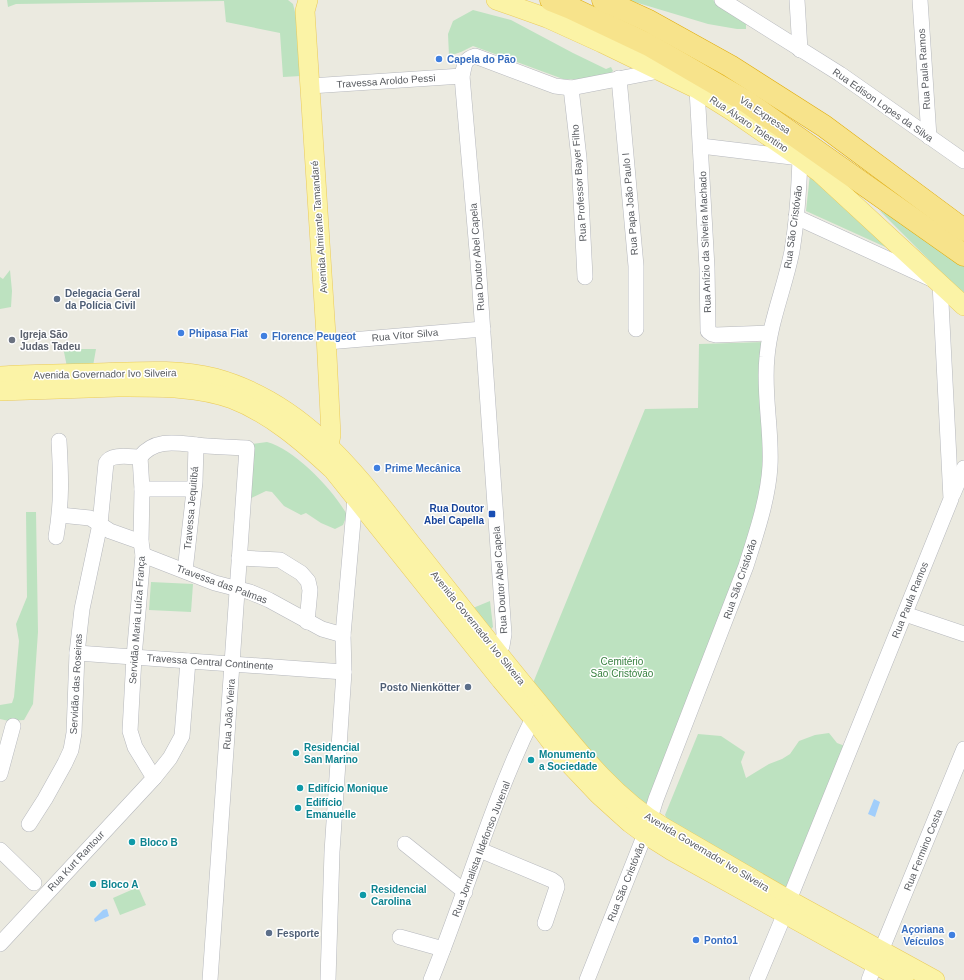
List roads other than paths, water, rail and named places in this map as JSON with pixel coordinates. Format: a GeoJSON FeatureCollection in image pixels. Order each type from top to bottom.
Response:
{"type":"FeatureCollection","features":[{"type":"Feature","properties":{"kind":"highway","name":"Via Expressa"},"geometry":{"type":"LineString","coordinates":[[551,0],[649,45],[747,102],[964,255]]}},
{"type":"Feature","properties":{"kind":"highway"},"geometry":{"type":"LineString","coordinates":[[603,0],[649,21],[730,66],[824,126],[964,230]]}},
{"type":"Feature","properties":{"kind":"highway"},"geometry":{"type":"LineString","coordinates":[[928,204],[964,213]]}},
{"type":"Feature","properties":{"kind":"main road","name":"Rua Álvaro Tolentino"},"geometry":{"type":"LineString","coordinates":[[496,0],[547,18],[697,90],[732,111],[820,173],[964,306]]}},
{"type":"Feature","properties":{"kind":"main road","name":"Avenida Almirante Tamandaré"},"geometry":{"type":"LineString","coordinates":[[304,3],[327,342],[331,435],[329,445]]}},
{"type":"Feature","properties":{"kind":"main road","name":"Avenida Governador Ivo Silveira"},"geometry":{"type":"LineString","coordinates":[[0,391],[119,380],[165,371],[215,378],[245,389],[287,411],[309,427],[329,445],[358,477],[492,658],[533,718],[561,755],[599,795],[647,827],[787,907],[875,965],[904,980]]}},
{"type":"Feature","properties":{"kind":"main road","name":"Avenida Governador Ivo Silveira"},"geometry":{"type":"LineString","coordinates":[[0,376],[119,380],[208,393],[233,400],[253,409],[284,428],[308,446],[332,470],[492,658],[618,793],[647,827]]}},
{"type":"Feature","properties":{"kind":"main road","name":"Avenida Governador Ivo Silveira"},"geometry":{"type":"LineString","coordinates":[[875,965],[935,980]]}},
{"type":"Feature","properties":{"kind":"street"},"geometry":{"type":"LineString","coordinates":[[722,0],[800,50]]}},
{"type":"Feature","properties":{"kind":"street"},"geometry":{"type":"LineString","coordinates":[[797,0],[800,50]]}},
{"type":"Feature","properties":{"kind":"street","name":"Rua Paula Ramos"},"geometry":{"type":"LineString","coordinates":[[920,0],[929,137]]}},
{"type":"Feature","properties":{"kind":"street","name":"Rua Edison Lopes da Silva"},"geometry":{"type":"LineString","coordinates":[[800,50],[840,74],[964,161]]}},
{"type":"Feature","properties":{"kind":"street","name":"Rua Doutor Abel Capela"},"geometry":{"type":"LineString","coordinates":[[492,658],[502,646],[504,634],[483,328],[462,76],[465,62],[468,58],[475,56],[542,82],[571,88],[659,71]]}},
{"type":"Feature","properties":{"kind":"street","name":"Travessa Aroldo Pessi"},"geometry":{"type":"LineString","coordinates":[[310,86],[462,76]]}},
{"type":"Feature","properties":{"kind":"street","name":"Rua Papa João Paulo I"},"geometry":{"type":"LineString","coordinates":[[619,78],[636,266],[636,329]]}},
{"type":"Feature","properties":{"kind":"street","name":"Rua Professor Bayer Filho"},"geometry":{"type":"LineString","coordinates":[[571,88],[579,158],[585,277]]}},
{"type":"Feature","properties":{"kind":"street","name":"Rua Anízio da Silveira Machado"},"geometry":{"type":"LineString","coordinates":[[697,90],[704,202],[708,331],[716,335],[770,333]]}},
{"type":"Feature","properties":{"kind":"street"},"geometry":{"type":"LineString","coordinates":[[701,146],[800,158]]}},
{"type":"Feature","properties":{"kind":"street","name":"Rua São Cristóvão"},"geometry":{"type":"LineString","coordinates":[[587,980],[746,566],[758,529],[767,491],[770,467],[770,448],[766,406],[766,358],[770,333],[792,250],[800,158]]}},
{"type":"Feature","properties":{"kind":"street"},"geometry":{"type":"LineString","coordinates":[[796,217],[940,283]]}},
{"type":"Feature","properties":{"kind":"street","name":"Rua Paula Ramos"},"geometry":{"type":"LineString","coordinates":[[757,980],[951,499],[940,283]]}},
{"type":"Feature","properties":{"kind":"street","name":"Rua Vítor Silva"},"geometry":{"type":"LineString","coordinates":[[327,342],[483,328]]}},
{"type":"Feature","properties":{"kind":"street"},"geometry":{"type":"LineString","coordinates":[[56,537],[60,514],[61,492],[58,441]]}},
{"type":"Feature","properties":{"kind":"street"},"geometry":{"type":"LineString","coordinates":[[140,457],[149,447],[164,443],[187,443],[196,445]]}},
{"type":"Feature","properties":{"kind":"street","name":"Rua João Vieira"},"geometry":{"type":"LineString","coordinates":[[196,445],[247,448],[210,980]]}},
{"type":"Feature","properties":{"kind":"street","name":"Travessa Jequitibá"},"geometry":{"type":"LineString","coordinates":[[185,571],[189,543],[193,489],[195,482],[196,445]]}},
{"type":"Feature","properties":{"kind":"street","name":"Servidão das Roseiras"},"geometry":{"type":"LineString","coordinates":[[29,824],[48,793],[71,750],[74,733],[77,653],[82,609],[100,524],[106,463],[112,457],[140,457]]}},
{"type":"Feature","properties":{"kind":"street","name":"Servidão Maria Luíza França"},"geometry":{"type":"LineString","coordinates":[[140,457],[142,489],[142,548],[130,731],[135,748],[154,778]]}},
{"type":"Feature","properties":{"kind":"street"},"geometry":{"type":"LineString","coordinates":[[951,499],[964,468]]}},
{"type":"Feature","properties":{"kind":"street"},"geometry":{"type":"LineString","coordinates":[[142,489],[193,489]]}},
{"type":"Feature","properties":{"kind":"street"},"geometry":{"type":"LineString","coordinates":[[328,980],[332,852],[344,672],[343,635],[355,498]]}},
{"type":"Feature","properties":{"kind":"street","name":"Travessa das Palmas"},"geometry":{"type":"LineString","coordinates":[[60,514],[90,518],[116,534],[185,571],[229,588],[250,592],[322,629],[343,635]]}},
{"type":"Feature","properties":{"kind":"street"},"geometry":{"type":"LineString","coordinates":[[239,558],[280,560],[301,572],[308,581],[310,590],[307,622]]}},
{"type":"Feature","properties":{"kind":"street"},"geometry":{"type":"LineString","coordinates":[[905,614],[964,634]]}},
{"type":"Feature","properties":{"kind":"street","name":"Travessa Central Continente"},"geometry":{"type":"LineString","coordinates":[[77,653],[344,672]]}},
{"type":"Feature","properties":{"kind":"street","name":"Rua Kurt Rantour"},"geometry":{"type":"LineString","coordinates":[[0,944],[154,778],[170,758],[182,736],[188,661]]}},
{"type":"Feature","properties":{"kind":"street","name":"Rua Jornalista Ildefonso Juvenal"},"geometry":{"type":"LineString","coordinates":[[431,980],[520,746],[533,718]]}},
{"type":"Feature","properties":{"kind":"street"},"geometry":{"type":"LineString","coordinates":[[0,774],[13,726]]}},
{"type":"Feature","properties":{"kind":"street","name":"Rua Fermino Costa"},"geometry":{"type":"LineString","coordinates":[[875,965],[964,749]]}},
{"type":"Feature","properties":{"kind":"street"},"geometry":{"type":"LineString","coordinates":[[405,844],[465,892]]}},
{"type":"Feature","properties":{"kind":"street"},"geometry":{"type":"LineString","coordinates":[[0,850],[34,883]]}},
{"type":"Feature","properties":{"kind":"street"},"geometry":{"type":"LineString","coordinates":[[480,850],[556,883],[557,887],[545,923]]}},
{"type":"Feature","properties":{"kind":"street"},"geometry":{"type":"LineString","coordinates":[[400,937],[443,949]]}},
{"type":"Feature","properties":{"kind":"water"},"geometry":{"type":"Polygon","coordinates":[[[874,799],[880,802],[875,817],[868,814],[874,799]]]}},
{"type":"Feature","properties":{"kind":"water"},"geometry":{"type":"Polygon","coordinates":[[[107,909],[109,916],[95,922],[94,919],[103,910],[107,909]]]}},
{"type":"Feature","properties":{"kind":"place","name":"Capela do Pão"},"geometry":{"type":"Point","coordinates":[439,59]}},
{"type":"Feature","properties":{"kind":"place","name":"Delegacia Geral da Polícia Civil"},"geometry":{"type":"Point","coordinates":[57,299]}},
{"type":"Feature","properties":{"kind":"place","name":"Phipasa Fiat"},"geometry":{"type":"Point","coordinates":[181,333]}},
{"type":"Feature","properties":{"kind":"place","name":"Florence Peugeot"},"geometry":{"type":"Point","coordinates":[264,336]}},
{"type":"Feature","properties":{"kind":"place","name":"Igreja São Judas Tadeu"},"geometry":{"type":"Point","coordinates":[12,340]}},
{"type":"Feature","properties":{"kind":"place","name":"Prime Mecânica"},"geometry":{"type":"Point","coordinates":[377,468]}},
{"type":"Feature","properties":{"kind":"place","name":"Rua Doutor Abel Capella"},"geometry":{"type":"Point","coordinates":[492,514]}},
{"type":"Feature","properties":{"kind":"place","name":"Posto Nienkötter"},"geometry":{"type":"Point","coordinates":[468,687]}},
{"type":"Feature","properties":{"kind":"place","name":"Residencial San Marino"},"geometry":{"type":"Point","coordinates":[296,753]}},
{"type":"Feature","properties":{"kind":"place","name":"Monumento a Sociedade"},"geometry":{"type":"Point","coordinates":[531,760]}},
{"type":"Feature","properties":{"kind":"place","name":"Edifício Monique"},"geometry":{"type":"Point","coordinates":[300,788]}},
{"type":"Feature","properties":{"kind":"place","name":"Edifício Emanuelle"},"geometry":{"type":"Point","coordinates":[298,808]}},
{"type":"Feature","properties":{"kind":"place","name":"Bloco B"},"geometry":{"type":"Point","coordinates":[132,842]}},
{"type":"Feature","properties":{"kind":"place","name":"Bloco A"},"geometry":{"type":"Point","coordinates":[93,884]}},
{"type":"Feature","properties":{"kind":"place","name":"Residencial Carolina"},"geometry":{"type":"Point","coordinates":[363,895]}},
{"type":"Feature","properties":{"kind":"place","name":"Fesporte"},"geometry":{"type":"Point","coordinates":[269,933]}},
{"type":"Feature","properties":{"kind":"place","name":"Açoriana Veículos"},"geometry":{"type":"Point","coordinates":[952,935]}},
{"type":"Feature","properties":{"kind":"place","name":"Ponto1"},"geometry":{"type":"Point","coordinates":[696,940]}},
{"type":"Feature","properties":{"kind":"park label","name":"Cemitério São Cristóvão"},"geometry":{"type":"Point","coordinates":[622,666]}}]}
